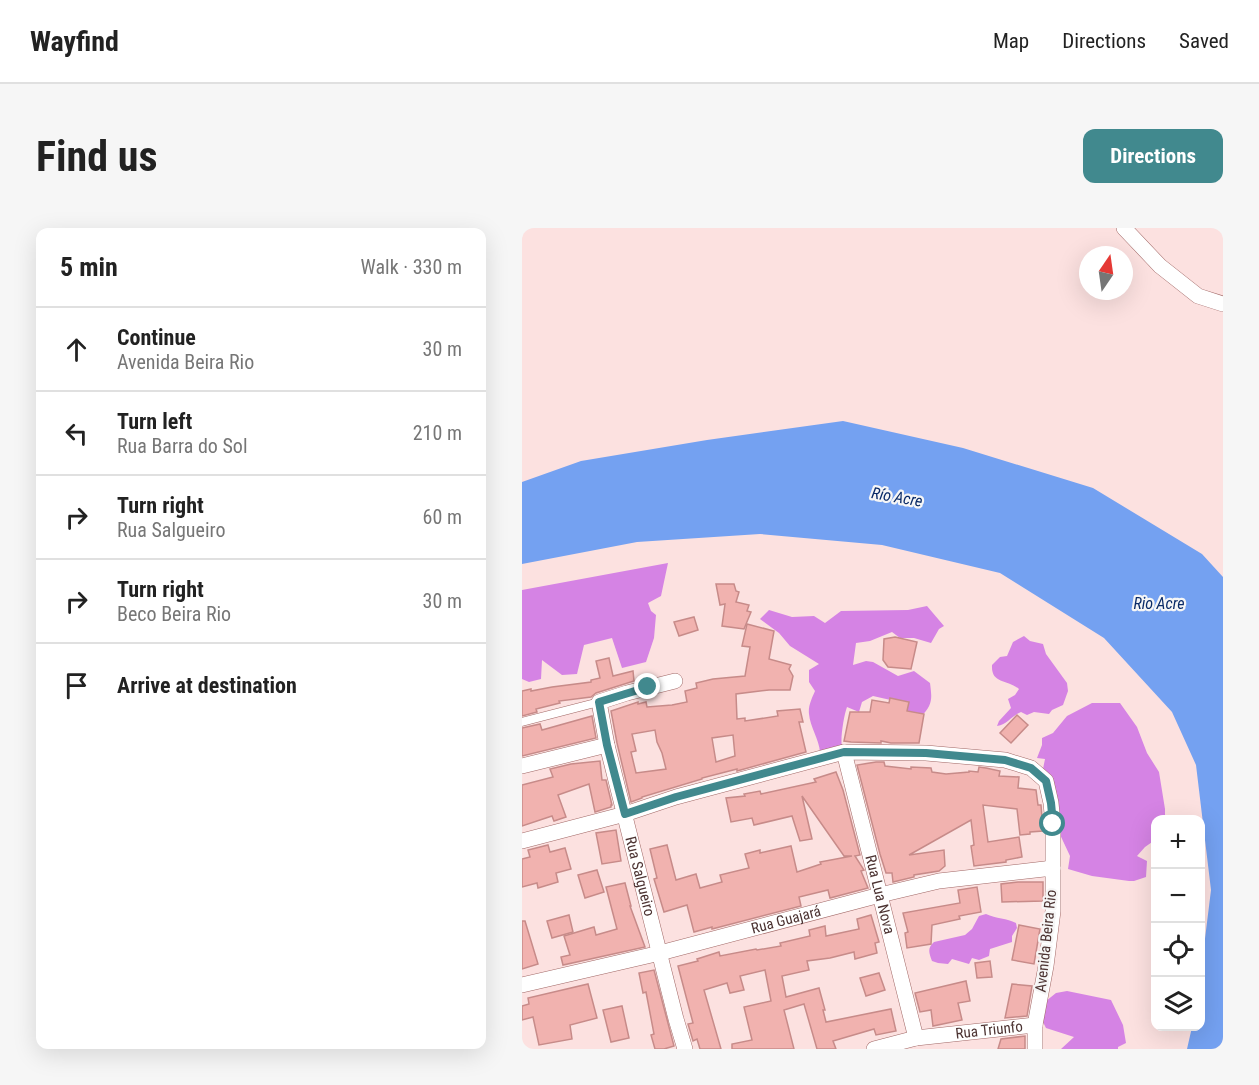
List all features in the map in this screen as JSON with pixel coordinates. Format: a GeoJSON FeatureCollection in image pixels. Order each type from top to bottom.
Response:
{"type":"FeatureCollection","features":[{"type":"Feature","properties":{"kind":"street"},"geometry":{"type":"LineString","coordinates":[[1124,228],[1160,266],[1198,296],[1223,304]]}},
{"type":"Feature","properties":{"kind":"street"},"geometry":{"type":"LineString","coordinates":[[599,702],[675,681]]}},
{"type":"Feature","properties":{"kind":"street","name":"Rua Salgueiro"},"geometry":{"type":"LineString","coordinates":[[599,702],[607,745],[676,1019],[686,1049]]}},
{"type":"Feature","properties":{"kind":"street"},"geometry":{"type":"LineString","coordinates":[[522,766],[607,745]]}},
{"type":"Feature","properties":{"kind":"street"},"geometry":{"type":"LineString","coordinates":[[522,841],[844,752]]}},
{"type":"Feature","properties":{"kind":"street","name":"Avenida Beira Rio"},"geometry":{"type":"LineString","coordinates":[[844,752],[926,753],[1005,760],[1031,768],[1046,781],[1053,824],[1051,922],[1046,966],[1035,1025],[1035,1049]]}},
{"type":"Feature","properties":{"kind":"street","name":"Rua Lua Nova"},"geometry":{"type":"LineString","coordinates":[[844,752],[916,1038]]}},
{"type":"Feature","properties":{"kind":"street","name":"Rua Guajará"},"geometry":{"type":"LineString","coordinates":[[522,985],[660,953],[939,881],[1053,868]]}},
{"type":"Feature","properties":{"kind":"street","name":"Rua Triunfo"},"geometry":{"type":"LineString","coordinates":[[874,1049],[916,1038],[1035,1025]]}},
{"type":"Feature","properties":{"kind":"lane"},"geometry":{"type":"LineString","coordinates":[[522,722],[599,702]]}},
{"type":"Feature","properties":{"kind":"shaded area"},"geometry":{"type":"Polygon","coordinates":[[[668,563],[661,596],[648,603],[651,611],[656,615],[654,638],[646,662],[622,668],[612,638],[584,645],[577,674],[562,675],[542,660],[541,679],[529,682],[522,679],[522,590],[668,563]]]}},
{"type":"Feature","properties":{"kind":"shaded area"},"geometry":{"type":"Polygon","coordinates":[[[927,606],[944,626],[939,629],[931,643],[914,638],[900,638],[892,632],[870,641],[856,643],[853,665],[866,661],[873,662],[898,676],[914,671],[930,683],[931,701],[928,708],[921,717],[906,716],[895,701],[873,696],[862,702],[859,712],[847,707],[842,747],[820,752],[809,711],[815,691],[809,682],[809,670],[819,664],[790,646],[779,633],[760,619],[769,610],[792,617],[814,616],[825,623],[841,611],[908,610],[927,606]]]}},
{"type":"Feature","properties":{"kind":"shaded area"},"geometry":{"type":"Polygon","coordinates":[[[1024,636],[1030,641],[1043,644],[1046,654],[1067,683],[1068,691],[1063,705],[1049,714],[1034,712],[1027,715],[1021,712],[997,726],[1011,708],[1008,699],[1019,689],[997,678],[992,671],[992,665],[1000,657],[1007,656],[1013,642],[1024,636]]]}},
{"type":"Feature","properties":{"kind":"shaded area"},"geometry":{"type":"Polygon","coordinates":[[[1092,703],[1120,703],[1137,727],[1147,753],[1159,772],[1165,809],[1165,815],[1151,815],[1151,843],[1137,856],[1147,861],[1146,877],[1129,881],[1092,876],[1068,869],[1070,856],[1056,826],[1060,817],[1052,812],[1043,769],[1045,759],[1037,758],[1042,738],[1053,733],[1067,716],[1092,703]]]}},
{"type":"Feature","properties":{"kind":"shaded area"},"geometry":{"type":"Polygon","coordinates":[[[986,914],[1016,923],[1017,928],[1012,936],[1012,942],[990,949],[989,956],[979,960],[972,958],[969,964],[952,959],[948,964],[932,961],[929,951],[934,942],[965,935],[972,929],[979,916],[986,914]]]}},
{"type":"Feature","properties":{"kind":"shaded area"},"geometry":{"type":"Polygon","coordinates":[[[1067,991],[1111,1000],[1123,1025],[1126,1043],[1118,1049],[1061,1049],[1074,1037],[1046,1028],[1041,1018],[1041,1005],[1056,993],[1067,991]]]}},
{"type":"Feature","properties":{"kind":"water","name":"Rio Acre"},"geometry":{"type":"Polygon","coordinates":[[[843,421],[963,448],[1093,488],[1202,554],[1223,577],[1223,1049],[1187,1049],[1191,1031],[1205,1031],[1205,939],[1211,890],[1205,840],[1205,815],[1202,815],[1196,765],[1172,712],[1104,638],[1000,573],[882,545],[760,534],[637,542],[522,564],[522,482],[581,461],[843,421]]]}},
{"type":"Feature","properties":{"kind":"building"},"geometry":{"type":"Polygon","coordinates":[[[716,584],[734,584],[736,591],[739,592],[736,602],[749,605],[747,611],[751,612],[744,629],[722,626],[725,604],[720,605],[716,584]]]}},
{"type":"Feature","properties":{"kind":"building"},"geometry":{"type":"Polygon","coordinates":[[[694,617],[698,630],[679,636],[674,622],[694,617]]]}},
{"type":"Feature","properties":{"kind":"building"},"geometry":{"type":"Polygon","coordinates":[[[747,624],[774,631],[769,659],[791,665],[789,669],[793,676],[790,690],[736,694],[737,719],[745,718],[745,721],[778,716],[777,711],[800,709],[803,722],[799,722],[806,752],[702,778],[631,802],[611,711],[638,702],[638,704],[646,702],[647,707],[687,702],[685,691],[697,688],[696,683],[745,676],[750,647],[742,646],[747,624]],[[655,730],[632,734],[636,751],[631,752],[636,773],[666,769],[655,730]],[[733,735],[712,738],[716,762],[735,756],[733,735]]]}},
{"type":"Feature","properties":{"kind":"building"},"geometry":{"type":"Polygon","coordinates":[[[895,637],[917,642],[911,669],[888,667],[883,660],[884,639],[895,637]]]}},
{"type":"Feature","properties":{"kind":"building"},"geometry":{"type":"Polygon","coordinates":[[[609,658],[613,676],[633,671],[634,681],[596,693],[591,697],[559,701],[560,703],[536,709],[537,712],[522,716],[522,691],[591,682],[591,680],[600,678],[596,661],[609,658]]]}},
{"type":"Feature","properties":{"kind":"building"},"geometry":{"type":"Polygon","coordinates":[[[890,698],[909,702],[907,711],[924,714],[919,743],[844,741],[850,712],[870,712],[872,700],[889,703],[890,698]]]}},
{"type":"Feature","properties":{"kind":"building"},"geometry":{"type":"Polygon","coordinates":[[[1017,715],[1028,725],[1011,743],[1000,733],[1017,715]]]}},
{"type":"Feature","properties":{"kind":"building"},"geometry":{"type":"Polygon","coordinates":[[[592,716],[596,738],[522,756],[522,728],[540,724],[542,730],[592,716]]]}},
{"type":"Feature","properties":{"kind":"building"},"geometry":{"type":"Polygon","coordinates":[[[600,761],[602,780],[606,780],[611,807],[595,812],[589,784],[558,795],[566,817],[554,821],[552,816],[522,826],[522,785],[553,777],[550,769],[600,761]]]}},
{"type":"Feature","properties":{"kind":"building"},"geometry":{"type":"Polygon","coordinates":[[[884,762],[885,766],[911,769],[911,767],[931,768],[932,772],[946,774],[978,772],[979,767],[1000,771],[999,776],[1019,777],[1018,788],[1036,790],[1038,805],[1041,805],[1043,831],[1020,835],[1017,809],[983,805],[988,842],[1019,837],[1022,857],[1006,860],[1006,862],[974,866],[971,820],[909,855],[944,850],[945,866],[939,871],[914,875],[914,877],[893,882],[892,873],[886,873],[880,854],[857,765],[884,762]]]}},
{"type":"Feature","properties":{"kind":"building"},"geometry":{"type":"Polygon","coordinates":[[[836,772],[860,855],[855,856],[864,870],[861,871],[868,888],[830,898],[828,890],[799,897],[801,906],[694,932],[687,905],[664,912],[654,879],[657,878],[650,849],[667,845],[676,880],[696,874],[700,888],[722,882],[720,875],[749,868],[745,854],[760,850],[760,853],[791,846],[797,872],[821,864],[820,862],[852,856],[844,856],[802,796],[812,839],[800,841],[792,816],[754,825],[752,818],[731,822],[726,798],[745,796],[744,794],[760,791],[761,794],[816,782],[814,779],[836,772]]]}},
{"type":"Feature","properties":{"kind":"building"},"geometry":{"type":"Polygon","coordinates":[[[616,830],[621,861],[602,864],[596,833],[616,830]]]}},
{"type":"Feature","properties":{"kind":"building"},"geometry":{"type":"Polygon","coordinates":[[[548,845],[550,852],[565,848],[571,869],[556,873],[558,882],[538,888],[537,883],[522,887],[522,859],[530,857],[528,850],[548,845]]]}},
{"type":"Feature","properties":{"kind":"building"},"geometry":{"type":"Polygon","coordinates":[[[597,870],[604,892],[585,898],[578,875],[597,870]]]}},
{"type":"Feature","properties":{"kind":"building"},"geometry":{"type":"Polygon","coordinates":[[[1043,882],[1043,901],[1002,902],[1001,884],[1043,882]]]}},
{"type":"Feature","properties":{"kind":"building"},"geometry":{"type":"Polygon","coordinates":[[[625,883],[630,906],[645,947],[563,965],[561,957],[570,955],[564,936],[594,927],[596,935],[617,929],[606,887],[625,883]]]}},
{"type":"Feature","properties":{"kind":"building"},"geometry":{"type":"Polygon","coordinates":[[[977,887],[981,912],[932,925],[931,944],[907,948],[905,933],[908,932],[903,913],[960,903],[958,890],[977,887]]]}},
{"type":"Feature","properties":{"kind":"building"},"geometry":{"type":"Polygon","coordinates":[[[569,915],[573,932],[552,938],[547,921],[569,915]]]}},
{"type":"Feature","properties":{"kind":"building"},"geometry":{"type":"Polygon","coordinates":[[[871,915],[879,942],[875,943],[877,953],[855,959],[854,952],[807,961],[809,970],[782,976],[786,997],[819,988],[826,1022],[891,1009],[896,1031],[876,1035],[874,1029],[833,1041],[836,1049],[817,1049],[804,1004],[784,1010],[794,1049],[732,1049],[732,1044],[752,1040],[744,1007],[771,1001],[765,970],[740,976],[744,990],[730,993],[727,983],[704,990],[721,1049],[700,1049],[697,1039],[693,1041],[688,1024],[693,1023],[678,966],[719,952],[720,956],[781,946],[780,943],[810,936],[809,930],[825,926],[826,936],[859,929],[857,919],[871,915]]]}},
{"type":"Feature","properties":{"kind":"building"},"geometry":{"type":"Polygon","coordinates":[[[522,921],[525,921],[538,964],[522,969],[522,921]]]}},
{"type":"Feature","properties":{"kind":"building"},"geometry":{"type":"Polygon","coordinates":[[[1019,925],[1040,929],[1034,964],[1012,960],[1019,925]]]}},
{"type":"Feature","properties":{"kind":"building"},"geometry":{"type":"Polygon","coordinates":[[[990,961],[992,977],[977,978],[975,963],[990,961]]]}},
{"type":"Feature","properties":{"kind":"building"},"geometry":{"type":"Polygon","coordinates":[[[654,970],[674,1046],[664,1049],[655,1049],[646,992],[643,993],[639,973],[654,970]]]}},
{"type":"Feature","properties":{"kind":"building"},"geometry":{"type":"Polygon","coordinates":[[[879,973],[885,990],[866,996],[860,978],[879,973]]]}},
{"type":"Feature","properties":{"kind":"building"},"geometry":{"type":"Polygon","coordinates":[[[966,981],[970,1001],[958,1003],[962,1020],[933,1026],[931,1010],[920,1012],[915,993],[966,981]]]}},
{"type":"Feature","properties":{"kind":"building"},"geometry":{"type":"Polygon","coordinates":[[[588,984],[597,1018],[570,1025],[572,1039],[539,1045],[533,1017],[522,1020],[522,1006],[529,1004],[528,998],[588,984]]]}},
{"type":"Feature","properties":{"kind":"building"},"geometry":{"type":"Polygon","coordinates":[[[1012,984],[1032,986],[1027,1016],[1005,1018],[1012,984]]]}},
{"type":"Feature","properties":{"kind":"building"},"geometry":{"type":"Polygon","coordinates":[[[622,1006],[629,1038],[611,1042],[603,1010],[622,1006]]]}},
{"type":"Feature","properties":{"kind":"building"},"geometry":{"type":"Polygon","coordinates":[[[1025,1036],[1025,1049],[998,1049],[1001,1039],[1025,1036]]]}},
{"type":"Feature","properties":{"kind":"route"},"geometry":{"type":"LineString","coordinates":[[648,687],[599,702],[607,745],[625,814],[676,797],[844,752],[926,753],[1005,760],[1031,768],[1046,781],[1053,824]]}},
{"type":"Feature","properties":{"kind":"water label","name":"Río Acre"},"geometry":{"type":"Point","coordinates":[897,497]}}]}
